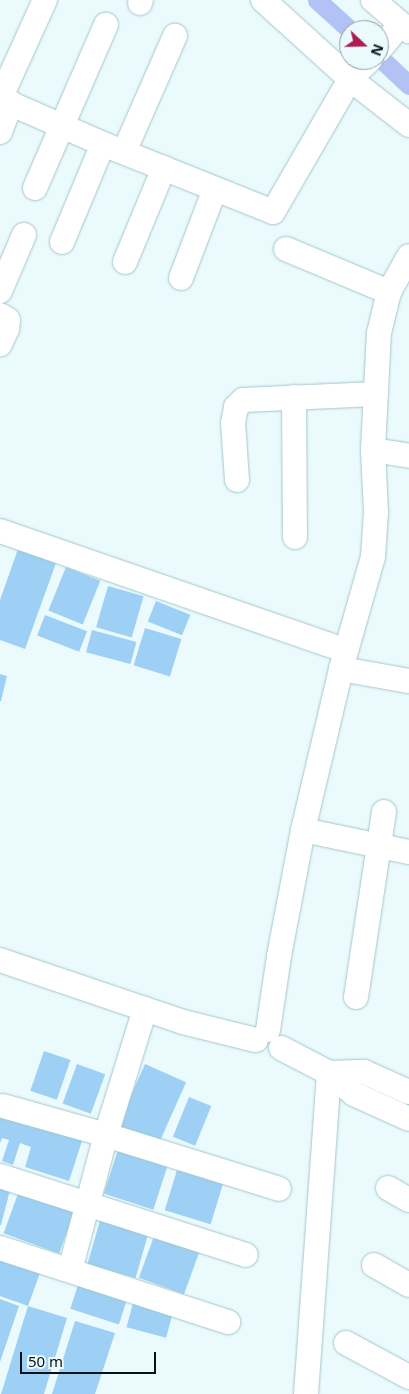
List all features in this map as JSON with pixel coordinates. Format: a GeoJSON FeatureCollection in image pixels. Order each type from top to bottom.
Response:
{"type":"FeatureCollection","features":[{"type":"Feature","properties":{"kind":"street"},"geometry":{"type":"LineString","coordinates":[[0,132],[4,100],[45,0]]}},
{"type":"Feature","properties":{"kind":"street"},"geometry":{"type":"LineString","coordinates":[[264,0],[339,55]]}},
{"type":"Feature","properties":{"kind":"street"},"geometry":{"type":"LineString","coordinates":[[373,0],[395,35]]}},
{"type":"Feature","properties":{"kind":"street"},"geometry":{"type":"LineString","coordinates":[[35,188],[106,25]]}},
{"type":"Feature","properties":{"kind":"street"},"geometry":{"type":"LineString","coordinates":[[62,242],[175,36]]}},
{"type":"Feature","properties":{"kind":"street"},"geometry":{"type":"LineString","coordinates":[[4,100],[114,148],[273,212],[360,70],[409,125]]}},
{"type":"Feature","properties":{"kind":"street"},"geometry":{"type":"LineString","coordinates":[[125,262],[164,168]]}},
{"type":"Feature","properties":{"kind":"street"},"geometry":{"type":"LineString","coordinates":[[181,278],[215,188]]}},
{"type":"Feature","properties":{"kind":"street"},"geometry":{"type":"LineString","coordinates":[[0,291],[24,235]]}},
{"type":"Feature","properties":{"kind":"street"},"geometry":{"type":"LineString","coordinates":[[286,249],[389,292]]}},
{"type":"Feature","properties":{"kind":"street"},"geometry":{"type":"LineString","coordinates":[[268,1039],[279,956],[303,830],[344,660],[372,557],[376,512],[373,450],[380,332],[389,292],[409,256]]}},
{"type":"Feature","properties":{"kind":"street"},"geometry":{"type":"LineString","coordinates":[[0,315],[8,320],[7,329],[0,344]]}},
{"type":"Feature","properties":{"kind":"street"},"geometry":{"type":"LineString","coordinates":[[237,480],[233,423],[236,407],[243,400],[376,394]]}},
{"type":"Feature","properties":{"kind":"street"},"geometry":{"type":"LineString","coordinates":[[294,397],[295,537]]}},
{"type":"Feature","properties":{"kind":"street"},"geometry":{"type":"LineString","coordinates":[[373,450],[409,456]]}},
{"type":"Feature","properties":{"kind":"street"},"geometry":{"type":"LineString","coordinates":[[0,531],[344,660],[409,681]]}},
{"type":"Feature","properties":{"kind":"street"},"geometry":{"type":"LineString","coordinates":[[356,997],[384,812]]}},
{"type":"Feature","properties":{"kind":"street"},"geometry":{"type":"LineString","coordinates":[[303,830],[409,852]]}},
{"type":"Feature","properties":{"kind":"street"},"geometry":{"type":"LineString","coordinates":[[0,960],[183,1022],[268,1039],[329,1073],[354,1094],[409,1119]]}},
{"type":"Feature","properties":{"kind":"street"},"geometry":{"type":"LineString","coordinates":[[70,1270],[106,1135],[145,1009]]}},
{"type":"Feature","properties":{"kind":"street"},"geometry":{"type":"LineString","coordinates":[[329,1073],[364,1072],[409,1092]]}},
{"type":"Feature","properties":{"kind":"street"},"geometry":{"type":"LineString","coordinates":[[306,1394],[329,1073]]}},
{"type":"Feature","properties":{"kind":"street"},"geometry":{"type":"LineString","coordinates":[[3,1106],[106,1135],[279,1189]]}},
{"type":"Feature","properties":{"kind":"street"},"geometry":{"type":"LineString","coordinates":[[0,1176],[246,1255]]}},
{"type":"Feature","properties":{"kind":"street"},"geometry":{"type":"LineString","coordinates":[[388,1188],[409,1200]]}},
{"type":"Feature","properties":{"kind":"street"},"geometry":{"type":"LineString","coordinates":[[0,1248],[228,1322]]}},
{"type":"Feature","properties":{"kind":"street"},"geometry":{"type":"LineString","coordinates":[[374,1265],[409,1285]]}},
{"type":"Feature","properties":{"kind":"street"},"geometry":{"type":"LineString","coordinates":[[346,1343],[409,1376]]}},
{"type":"Feature","properties":{"kind":"building"},"geometry":{"type":"Polygon","coordinates":[[[18,549],[56,563],[25,649],[0,640],[0,600],[18,549]]]}},
{"type":"Feature","properties":{"kind":"building"},"geometry":{"type":"Polygon","coordinates":[[[66,567],[100,581],[83,624],[48,611],[66,567]]]}},
{"type":"Feature","properties":{"kind":"building"},"geometry":{"type":"Polygon","coordinates":[[[108,586],[144,596],[132,638],[96,627],[108,586]]]}},
{"type":"Feature","properties":{"kind":"building"},"geometry":{"type":"Polygon","coordinates":[[[156,601],[190,615],[182,635],[148,621],[156,601]]]}},
{"type":"Feature","properties":{"kind":"building"},"geometry":{"type":"Polygon","coordinates":[[[45,615],[87,631],[79,652],[37,636],[45,615]]]}},
{"type":"Feature","properties":{"kind":"building"},"geometry":{"type":"Polygon","coordinates":[[[145,628],[181,639],[170,676],[134,665],[145,628]]]}},
{"type":"Feature","properties":{"kind":"building"},"geometry":{"type":"Polygon","coordinates":[[[92,630],[136,642],[130,664],[86,652],[92,630]]]}},
{"type":"Feature","properties":{"kind":"building"},"geometry":{"type":"Polygon","coordinates":[[[0,674],[7,676],[1,701],[0,701],[0,674]]]}},
{"type":"Feature","properties":{"kind":"building"},"geometry":{"type":"Polygon","coordinates":[[[44,1051],[70,1060],[57,1100],[30,1091],[44,1051]]]}},
{"type":"Feature","properties":{"kind":"building"},"geometry":{"type":"Polygon","coordinates":[[[77,1064],[105,1074],[91,1114],[63,1103],[77,1064]]]}},
{"type":"Feature","properties":{"kind":"building"},"geometry":{"type":"Polygon","coordinates":[[[145,1064],[186,1082],[159,1144],[118,1125],[145,1064]]]}},
{"type":"Feature","properties":{"kind":"building"},"geometry":{"type":"Polygon","coordinates":[[[189,1097],[211,1106],[195,1146],[173,1137],[189,1097]]]}},
{"type":"Feature","properties":{"kind":"building"},"geometry":{"type":"Polygon","coordinates":[[[0,1107],[84,1135],[69,1181],[25,1167],[31,1147],[20,1143],[13,1165],[2,1161],[9,1140],[2,1138],[0,1143],[0,1107]]]}},
{"type":"Feature","properties":{"kind":"building"},"geometry":{"type":"Polygon","coordinates":[[[119,1147],[168,1163],[153,1210],[104,1194],[119,1147]]]}},
{"type":"Feature","properties":{"kind":"building"},"geometry":{"type":"Polygon","coordinates":[[[177,1170],[223,1184],[211,1224],[165,1210],[177,1170]]]}},
{"type":"Feature","properties":{"kind":"building"},"geometry":{"type":"Polygon","coordinates":[[[0,1187],[10,1190],[1,1225],[0,1225],[0,1187]]]}},
{"type":"Feature","properties":{"kind":"building"},"geometry":{"type":"Polygon","coordinates":[[[19,1191],[74,1211],[59,1253],[4,1233],[19,1191]]]}},
{"type":"Feature","properties":{"kind":"building"},"geometry":{"type":"Polygon","coordinates":[[[101,1217],[149,1231],[136,1278],[87,1264],[101,1217]]]}},
{"type":"Feature","properties":{"kind":"building"},"geometry":{"type":"Polygon","coordinates":[[[157,1228],[202,1244],[184,1294],[139,1278],[157,1228]]]}},
{"type":"Feature","properties":{"kind":"building"},"geometry":{"type":"Polygon","coordinates":[[[0,1258],[40,1273],[28,1306],[0,1296],[0,1258]]]}},
{"type":"Feature","properties":{"kind":"building"},"geometry":{"type":"Polygon","coordinates":[[[79,1282],[128,1298],[119,1324],[70,1309],[79,1282]]]}},
{"type":"Feature","properties":{"kind":"building"},"geometry":{"type":"Polygon","coordinates":[[[0,1299],[19,1306],[0,1362],[0,1299]]]}},
{"type":"Feature","properties":{"kind":"building"},"geometry":{"type":"Polygon","coordinates":[[[133,1303],[173,1314],[166,1338],[127,1327],[133,1303]]]}},
{"type":"Feature","properties":{"kind":"building"},"geometry":{"type":"Polygon","coordinates":[[[28,1306],[67,1318],[44,1394],[1,1394],[28,1306]]]}},
{"type":"Feature","properties":{"kind":"building"},"geometry":{"type":"Polygon","coordinates":[[[75,1321],[115,1333],[95,1394],[52,1394],[75,1321]]]}},
{"type":"Feature","properties":{"kind":"waterway"},"geometry":{"type":"LineString","coordinates":[[317,0],[339,20]]}},
{"type":"Feature","properties":{"kind":"waterway"},"geometry":{"type":"LineString","coordinates":[[389,66],[409,85]]}}]}
